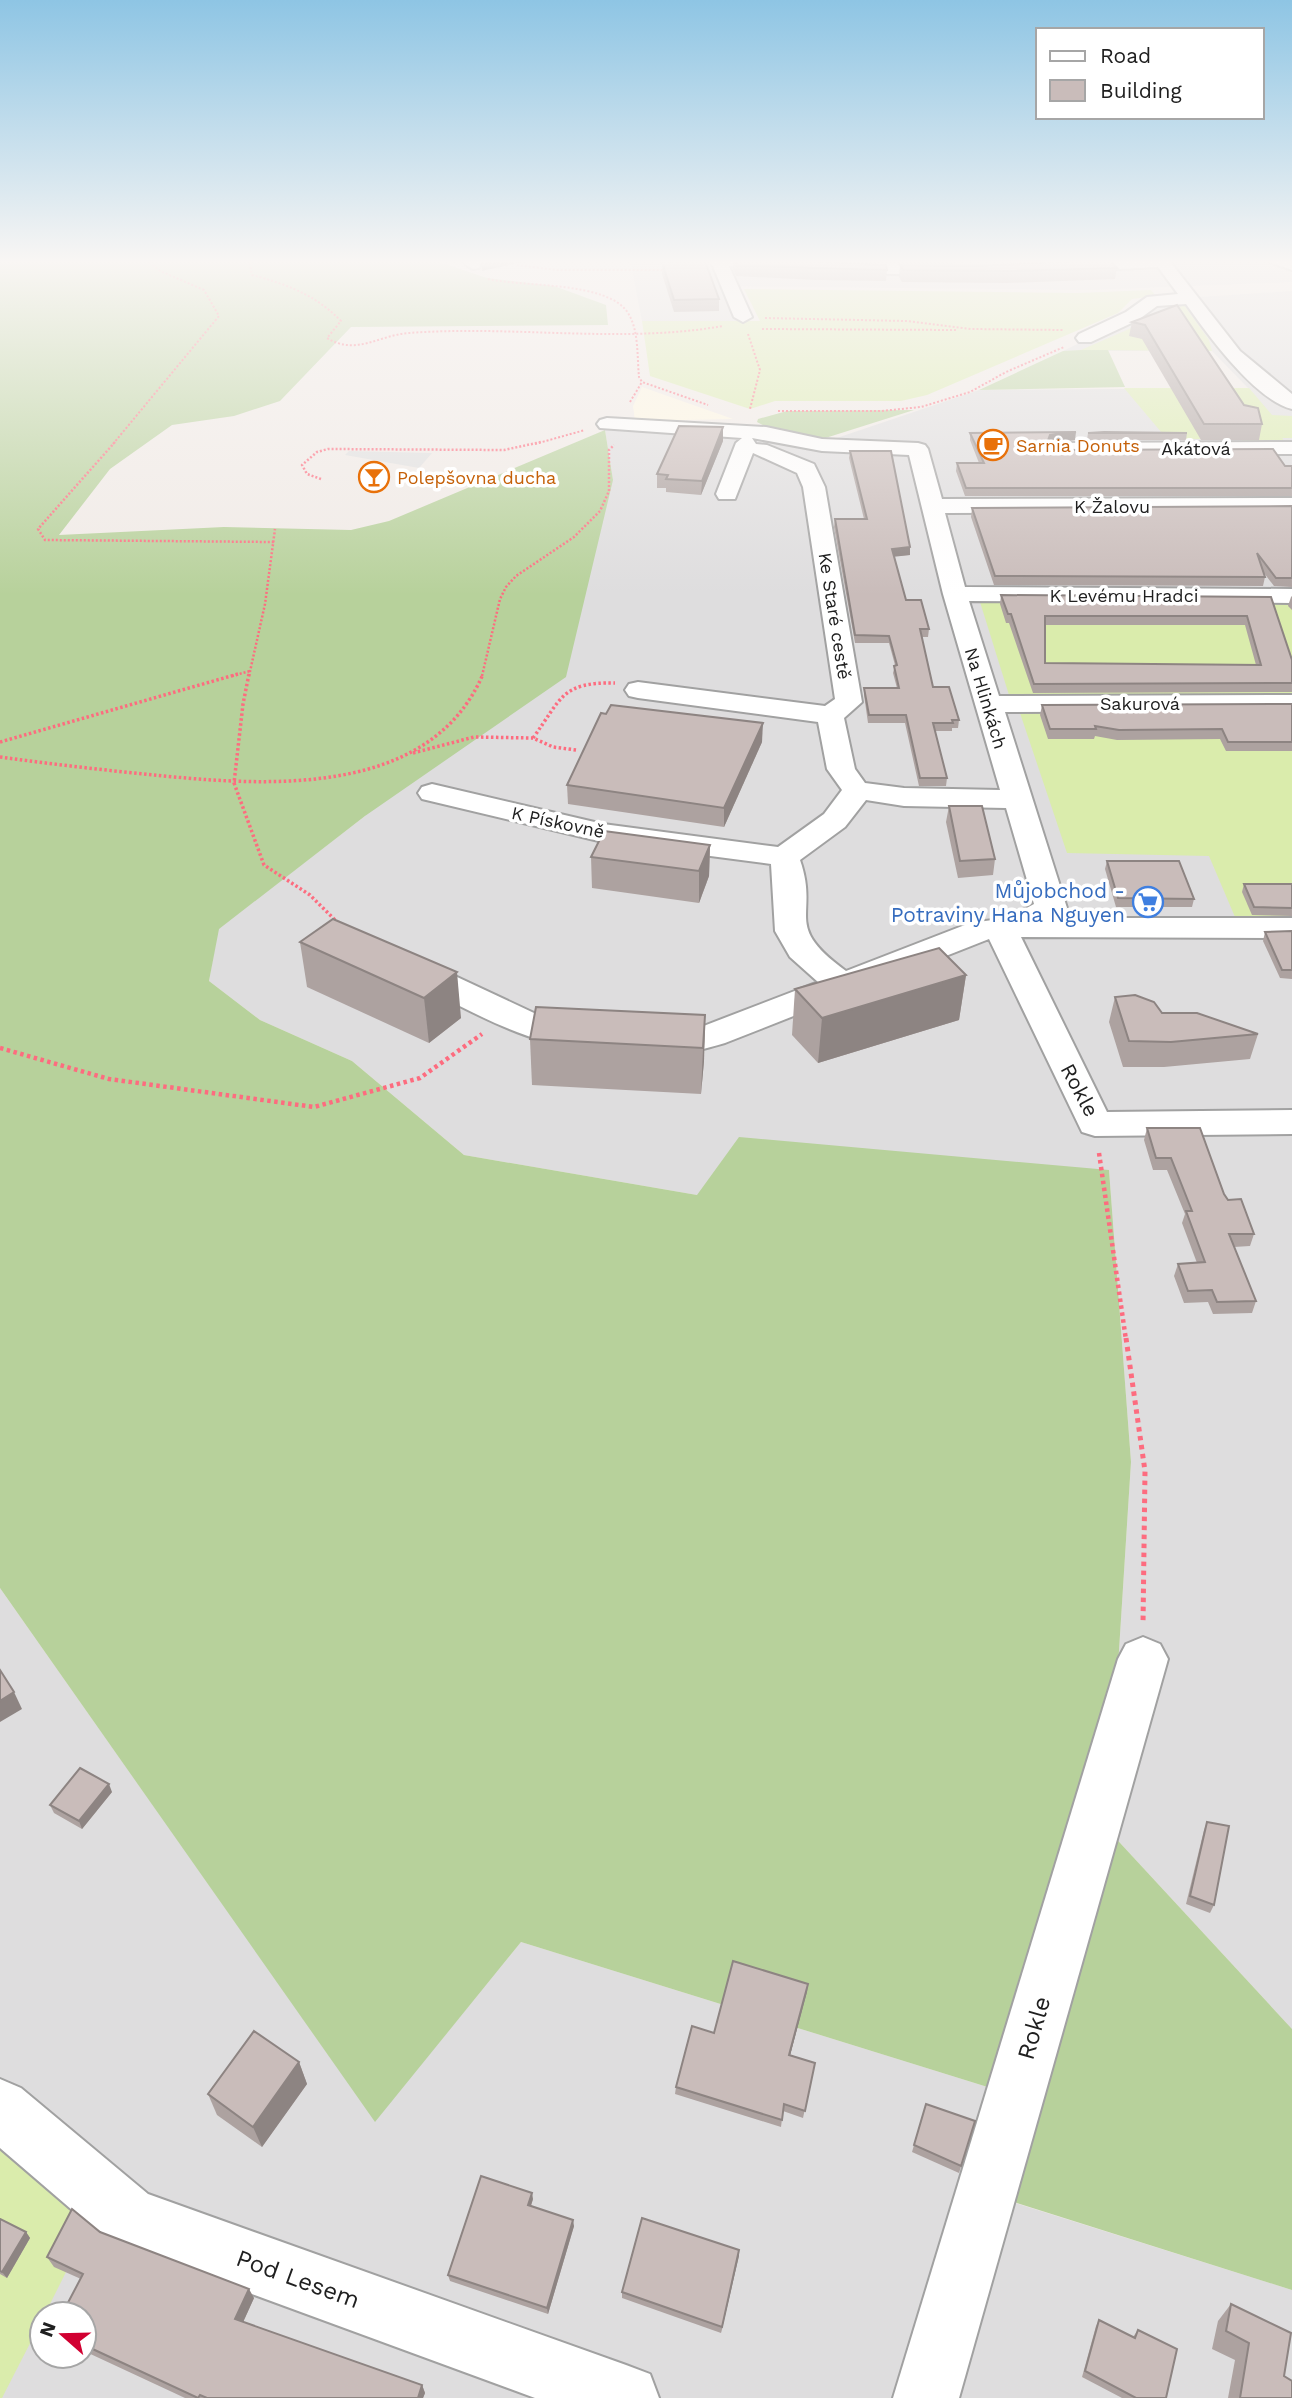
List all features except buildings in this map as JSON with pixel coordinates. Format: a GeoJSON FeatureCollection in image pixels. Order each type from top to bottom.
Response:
{"type":"FeatureCollection","features":[{"type":"Feature","properties":{"kind":"street"},"geometry":{"type":"LineString","coordinates":[[1251,371],[1292,403]]}},
{"type":"Feature","properties":{"kind":"street"},"geometry":{"type":"LineString","coordinates":[[607,424],[748,431],[727,494]]}},
{"type":"Feature","properties":{"kind":"street","name":"Na Hlinkách"},"geometry":{"type":"LineString","coordinates":[[748,431],[822,445],[918,449],[955,594],[1051,908],[1018,927]]}},
{"type":"Feature","properties":{"kind":"street","name":"Ke Staré cestě"},"geometry":{"type":"LineString","coordinates":[[748,431],[806,469],[814,487],[849,702],[830,715]]}},
{"type":"Feature","properties":{"kind":"street","name":"Akátová"},"geometry":{"type":"LineString","coordinates":[[1058,449],[1292,448]]}},
{"type":"Feature","properties":{"kind":"street","name":"K Žalovu"},"geometry":{"type":"LineString","coordinates":[[933,506],[1292,505]]}},
{"type":"Feature","properties":{"kind":"street","name":"K Levému Hradci"},"geometry":{"type":"LineString","coordinates":[[955,594],[1292,596]]}},
{"type":"Feature","properties":{"kind":"street"},"geometry":{"type":"LineString","coordinates":[[638,690],[830,715],[841,769],[856,790],[904,797],[1017,799]]}},
{"type":"Feature","properties":{"kind":"street","name":"Sakurová"},"geometry":{"type":"LineString","coordinates":[[987,704],[1292,703]]}},
{"type":"Feature","properties":{"kind":"street"},"geometry":{"type":"LineString","coordinates":[[844,985],[799,947],[790,934],[791,874],[784,857],[835,822],[849,807],[856,790]]}},
{"type":"Feature","properties":{"kind":"street","name":"K Pískovně"},"geometry":{"type":"LineString","coordinates":[[432,793],[603,833],[784,857]]}},
{"type":"Feature","properties":{"kind":"street"},"geometry":{"type":"LineString","coordinates":[[357,941],[542,1030],[615,1041],[683,1044],[844,985],[981,930],[1018,927],[1292,929]]}},
{"type":"Feature","properties":{"kind":"street","name":"Rokle"},"geometry":{"type":"LineString","coordinates":[[1018,927],[1003,934],[1095,1124],[1292,1122]]}},
{"type":"Feature","properties":{"kind":"street","name":"Rokle"},"geometry":{"type":"LineString","coordinates":[[926,2398],[1143,1659]]}},
{"type":"Feature","properties":{"kind":"street","name":"Pod Lesem"},"geometry":{"type":"LineString","coordinates":[[0,2109],[129,2218],[626,2398]]}},
{"type":"Feature","properties":{"kind":"path"},"geometry":{"type":"LineString","coordinates":[[174,371],[38,529],[45,540],[274,542]]}},
{"type":"Feature","properties":{"kind":"path"},"geometry":{"type":"LineString","coordinates":[[638,371],[642,382],[748,431]]}},
{"type":"Feature","properties":{"kind":"path"},"geometry":{"type":"LineString","coordinates":[[748,431],[750,409],[760,371]]}},
{"type":"Feature","properties":{"kind":"path"},"geometry":{"type":"LineString","coordinates":[[748,431],[785,410],[881,411],[934,404],[970,392],[1009,371]]}},
{"type":"Feature","properties":{"kind":"path"},"geometry":{"type":"LineString","coordinates":[[409,754],[453,720],[469,702],[488,665],[502,593],[514,578],[561,547],[607,500],[609,450],[630,425],[627,407],[642,382]]}},
{"type":"Feature","properties":{"kind":"path"},"geometry":{"type":"LineString","coordinates":[[320,479],[307,474],[302,465],[317,452],[328,449],[466,452],[504,450],[607,424]]}},
{"type":"Feature","properties":{"kind":"path"},"geometry":{"type":"LineString","coordinates":[[275,529],[265,604],[243,704],[234,783],[264,865],[310,895],[357,941]]}},
{"type":"Feature","properties":{"kind":"path"},"geometry":{"type":"LineString","coordinates":[[0,742],[250,671]]}},
{"type":"Feature","properties":{"kind":"path"},"geometry":{"type":"LineString","coordinates":[[533,738],[566,693],[575,687],[585,683],[617,683],[638,690]]}},
{"type":"Feature","properties":{"kind":"path"},"geometry":{"type":"LineString","coordinates":[[0,757],[89,769],[264,784],[326,778],[368,770],[409,754],[474,737],[533,738],[553,747],[576,750]]}},
{"type":"Feature","properties":{"kind":"path"},"geometry":{"type":"LineString","coordinates":[[0,1048],[109,1079],[314,1107],[420,1078],[507,1015]]}},
{"type":"Feature","properties":{"kind":"path"},"geometry":{"type":"LineString","coordinates":[[1095,1124],[1145,1471],[1143,1659]]}},
{"type":"Feature","properties":{"kind":"shaded area"},"geometry":{"type":"Polygon","coordinates":[[[1231,371],[1292,371],[1292,2029],[1098,1819],[996,2197],[1292,2290],[1292,2398],[0,2398],[0,1588],[375,2121],[521,1942],[994,2089],[1115,1713],[1131,1462],[1109,1170],[697,1195],[464,1155],[352,1061],[260,1020],[209,981],[218,929],[365,816],[613,480],[605,430],[738,426],[819,444],[979,390],[1248,388],[1231,371]]]}},
{"type":"Feature","properties":{"kind":"shaded area"},"geometry":{"type":"Polygon","coordinates":[[[642,387],[733,419],[635,421],[633,406],[642,387]]]}},
{"type":"Feature","properties":{"kind":"shaded area"},"geometry":{"type":"Polygon","coordinates":[[[349,451],[432,453],[419,468],[345,455],[349,451]]]}},
{"type":"Feature","properties":{"kind":"green space"},"geometry":{"type":"Polygon","coordinates":[[[0,371],[309,371],[280,401],[234,416],[172,425],[110,469],[59,535],[224,527],[351,530],[389,521],[605,430],[613,480],[566,677],[365,816],[219,929],[209,981],[260,1020],[352,1061],[464,1155],[697,1195],[739,1137],[1109,1170],[1131,1462],[1115,1713],[994,2089],[521,1942],[375,2122],[0,1588],[0,371]]]}},
{"type":"Feature","properties":{"kind":"green space"},"geometry":{"type":"Polygon","coordinates":[[[649,371],[983,371],[927,395],[901,401],[775,401],[750,409],[650,376],[649,371]]]}},
{"type":"Feature","properties":{"kind":"green space"},"geometry":{"type":"Polygon","coordinates":[[[1020,371],[1118,371],[1125,387],[979,390],[1020,371]]]}},
{"type":"Feature","properties":{"kind":"green space"},"geometry":{"type":"Polygon","coordinates":[[[1124,388],[1249,388],[1272,415],[1292,416],[1292,438],[1282,438],[1288,445],[1246,445],[1241,439],[1167,439],[1124,388]]]}},
{"type":"Feature","properties":{"kind":"green space"},"geometry":{"type":"Polygon","coordinates":[[[914,410],[816,441],[774,431],[757,422],[758,419],[787,411],[914,410]]]}},
{"type":"Feature","properties":{"kind":"green space"},"geometry":{"type":"Polygon","coordinates":[[[980,602],[1292,603],[1292,694],[1009,695],[980,602]]]}},
{"type":"Feature","properties":{"kind":"green space"},"geometry":{"type":"Polygon","coordinates":[[[1020,713],[1292,714],[1292,918],[1235,917],[1209,856],[1067,853],[1020,713]]]}},
{"type":"Feature","properties":{"kind":"green space"},"geometry":{"type":"Polygon","coordinates":[[[1097,1818],[1292,2029],[1292,2290],[995,2196],[1097,1818]]]}},
{"type":"Feature","properties":{"kind":"green space"},"geometry":{"type":"Polygon","coordinates":[[[0,2149],[80,2217],[66,2272],[52,2300],[28,2300],[28,2347],[0,2398],[0,2149]]]}},
{"type":"Feature","properties":{"kind":"place","name":"Sarnia Donuts"},"geometry":{"type":"Point","coordinates":[993,445]}},
{"type":"Feature","properties":{"kind":"place","name":"Polepšovna ducha"},"geometry":{"type":"Point","coordinates":[374,477]}},
{"type":"Feature","properties":{"kind":"place","name":"Můjobchod - Potraviny Hana Nguyen"},"geometry":{"type":"Point","coordinates":[1148,902]}}]}
